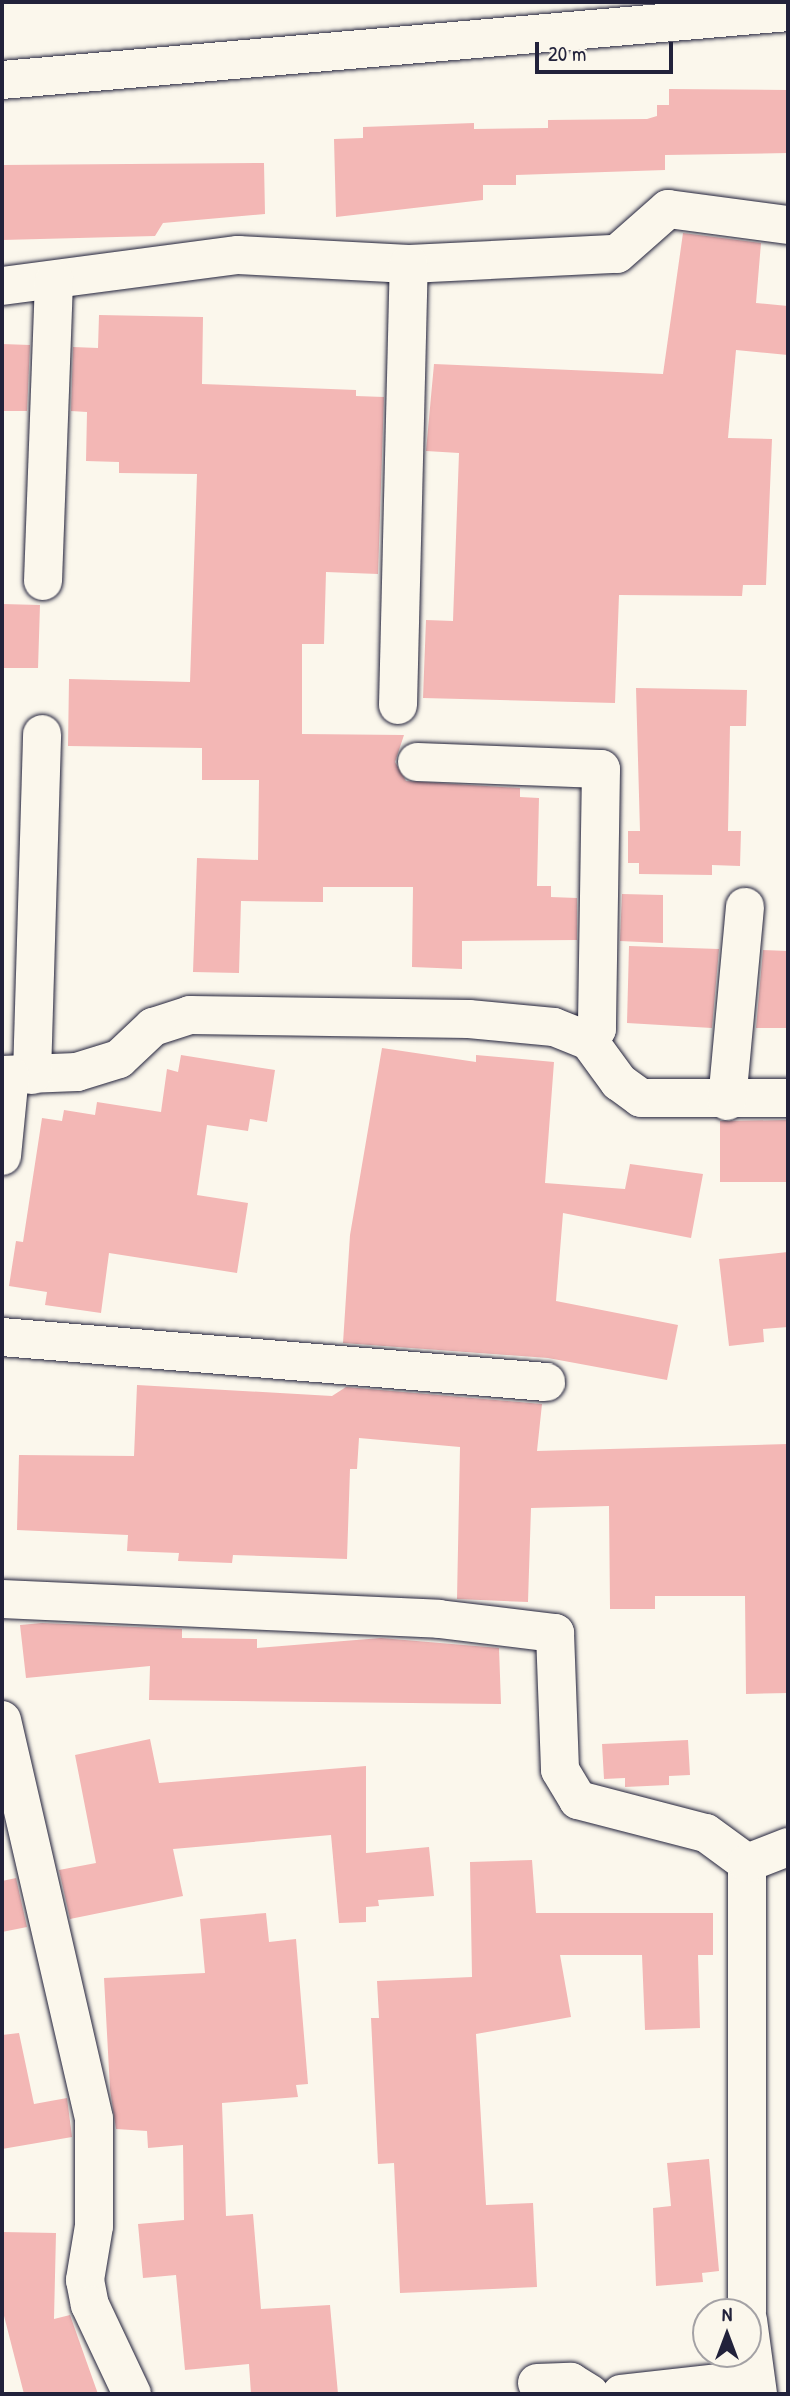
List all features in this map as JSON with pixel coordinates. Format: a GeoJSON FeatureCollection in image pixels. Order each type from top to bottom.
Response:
{"type":"FeatureCollection","features":[{"type":"Feature","properties":{"kind":"street"},"geometry":{"type":"LineString","coordinates":[[2,80],[788,12]]}},
{"type":"Feature","properties":{"kind":"street"},"geometry":{"type":"LineString","coordinates":[[2,286],[238,255],[409,264],[617,254],[668,209],[788,225]]}},
{"type":"Feature","properties":{"kind":"street"},"geometry":{"type":"LineString","coordinates":[[398,705],[409,264]]}},
{"type":"Feature","properties":{"kind":"street"},"geometry":{"type":"LineString","coordinates":[[43,580],[54,280]]}},
{"type":"Feature","properties":{"kind":"street"},"geometry":{"type":"LineString","coordinates":[[2,1156],[15,1075],[42,734]]}},
{"type":"Feature","properties":{"kind":"street"},"geometry":{"type":"LineString","coordinates":[[417,762],[601,769],[597,1029],[589,1041]]}},
{"type":"Feature","properties":{"kind":"street"},"geometry":{"type":"LineString","coordinates":[[727,1101],[745,907]]}},
{"type":"Feature","properties":{"kind":"street"},"geometry":{"type":"LineString","coordinates":[[15,1075],[77,1072],[119,1059],[153,1027],[190,1015],[468,1019],[554,1027],[589,1041],[620,1082],[641,1098],[727,1101],[788,1098]]}},
{"type":"Feature","properties":{"kind":"street"},"geometry":{"type":"LineString","coordinates":[[2,1337],[546,1382]]}},
{"type":"Feature","properties":{"kind":"street"},"geometry":{"type":"LineString","coordinates":[[2,1599],[439,1619],[555,1633],[560,1770],[578,1800],[706,1833],[747,1863]]}},
{"type":"Feature","properties":{"kind":"street"},"geometry":{"type":"LineString","coordinates":[[2,1720],[93,2119],[93,2226],[85,2280],[90,2305],[132,2394]]}},
{"type":"Feature","properties":{"kind":"street"},"geometry":{"type":"LineString","coordinates":[[747,1863],[788,1847]]}},
{"type":"Feature","properties":{"kind":"street"},"geometry":{"type":"LineString","coordinates":[[747,1863],[747,2298]]}},
{"type":"Feature","properties":{"kind":"street"},"geometry":{"type":"LineString","coordinates":[[621,2394],[757,2386],[755,2368]]}},
{"type":"Feature","properties":{"kind":"street"},"geometry":{"type":"LineString","coordinates":[[537,2384],[571,2382],[590,2394]]}},
{"type":"Feature","properties":{"kind":"building"},"geometry":{"type":"Polygon","coordinates":[[[669,89],[788,90],[788,153],[665,155],[665,170],[516,175],[516,185],[483,185],[483,200],[336,217],[334,139],[363,138],[363,127],[474,123],[474,129],[548,128],[548,120],[647,119],[657,116],[657,105],[669,105],[669,89]]]}},
{"type":"Feature","properties":{"kind":"building"},"geometry":{"type":"Polygon","coordinates":[[[264,163],[265,214],[163,223],[155,236],[2,240],[2,165],[264,163]]]}},
{"type":"Feature","properties":{"kind":"building"},"geometry":{"type":"Polygon","coordinates":[[[683,233],[761,243],[756,303],[788,306],[788,355],[736,350],[728,438],[772,439],[766,585],[743,585],[742,596],[619,595],[615,703],[423,698],[426,620],[453,621],[459,453],[426,451],[434,364],[663,374],[683,233]]]}},
{"type":"Feature","properties":{"kind":"building"},"geometry":{"type":"Polygon","coordinates":[[[99,315],[203,317],[202,384],[356,390],[356,396],[384,397],[378,574],[326,572],[324,644],[302,644],[302,734],[404,735],[395,762],[406,781],[520,788],[520,797],[539,798],[537,886],[551,886],[551,897],[577,898],[577,940],[462,941],[462,969],[412,967],[413,887],[323,887],[323,902],[241,901],[239,973],[193,972],[197,858],[258,860],[259,780],[202,780],[202,748],[68,746],[69,679],[190,682],[197,474],[119,473],[119,462],[86,461],[87,412],[71,411],[73,347],[98,348],[99,315]]]}},
{"type":"Feature","properties":{"kind":"building"},"geometry":{"type":"Polygon","coordinates":[[[2,344],[30,345],[27,411],[2,411],[2,344]]]}},
{"type":"Feature","properties":{"kind":"building"},"geometry":{"type":"Polygon","coordinates":[[[2,604],[40,605],[38,668],[2,668],[2,604]]]}},
{"type":"Feature","properties":{"kind":"building"},"geometry":{"type":"Polygon","coordinates":[[[636,688],[747,690],[746,726],[730,726],[728,831],[741,831],[740,866],[712,865],[712,875],[639,874],[639,863],[628,863],[628,831],[640,831],[636,688]]]}},
{"type":"Feature","properties":{"kind":"building"},"geometry":{"type":"Polygon","coordinates":[[[622,894],[663,895],[663,943],[620,941],[622,894]]]}},
{"type":"Feature","properties":{"kind":"building"},"geometry":{"type":"Polygon","coordinates":[[[629,946],[719,949],[712,1028],[627,1023],[629,946]]]}},
{"type":"Feature","properties":{"kind":"building"},"geometry":{"type":"Polygon","coordinates":[[[763,950],[788,951],[788,1028],[756,1028],[763,950]]]}},
{"type":"Feature","properties":{"kind":"building"},"geometry":{"type":"Polygon","coordinates":[[[382,1048],[476,1062],[476,1055],[554,1062],[545,1183],[625,1189],[630,1164],[703,1174],[691,1238],[563,1213],[556,1301],[678,1325],[667,1380],[548,1358],[343,1343],[350,1235],[382,1048]]]}},
{"type":"Feature","properties":{"kind":"building"},"geometry":{"type":"Polygon","coordinates":[[[181,1055],[275,1070],[267,1122],[250,1119],[248,1131],[207,1125],[197,1195],[248,1203],[237,1273],[109,1253],[101,1313],[45,1305],[47,1292],[9,1286],[16,1241],[23,1242],[42,1118],[62,1121],[64,1110],[95,1115],[97,1102],[161,1112],[167,1069],[178,1072],[181,1055]]]}},
{"type":"Feature","properties":{"kind":"building"},"geometry":{"type":"Polygon","coordinates":[[[788,1120],[788,1182],[720,1182],[720,1121],[788,1120]]]}},
{"type":"Feature","properties":{"kind":"building"},"geometry":{"type":"Polygon","coordinates":[[[788,1252],[788,1327],[763,1329],[764,1342],[729,1346],[719,1259],[788,1252]]]}},
{"type":"Feature","properties":{"kind":"building"},"geometry":{"type":"Polygon","coordinates":[[[137,1385],[332,1396],[346,1387],[542,1404],[537,1451],[788,1444],[788,1693],[746,1694],[745,1596],[655,1596],[655,1609],[610,1609],[609,1506],[531,1508],[528,1602],[457,1599],[460,1447],[359,1438],[357,1469],[350,1469],[347,1559],[233,1555],[232,1563],[178,1561],[179,1553],[127,1551],[128,1535],[17,1530],[19,1455],[134,1456],[137,1385]]]}},
{"type":"Feature","properties":{"kind":"building"},"geometry":{"type":"Polygon","coordinates":[[[42,1623],[182,1629],[182,1638],[257,1639],[257,1648],[381,1638],[499,1648],[501,1704],[149,1700],[150,1666],[26,1678],[20,1625],[42,1623]]]}},
{"type":"Feature","properties":{"kind":"building"},"geometry":{"type":"Polygon","coordinates":[[[150,1739],[159,1783],[366,1766],[366,1853],[429,1847],[434,1896],[378,1900],[379,1906],[366,1907],[366,1922],[339,1923],[331,1835],[173,1849],[183,1896],[70,1919],[59,1870],[96,1863],[75,1755],[150,1739]]]}},
{"type":"Feature","properties":{"kind":"building"},"geometry":{"type":"Polygon","coordinates":[[[688,1740],[690,1775],[669,1776],[669,1785],[625,1787],[625,1778],[604,1779],[602,1744],[688,1740]]]}},
{"type":"Feature","properties":{"kind":"building"},"geometry":{"type":"Polygon","coordinates":[[[532,1860],[536,1913],[713,1913],[713,1955],[698,1955],[700,2028],[645,2030],[642,1955],[560,1955],[571,2017],[476,2034],[486,2205],[533,2203],[537,2287],[400,2293],[394,2163],[378,2164],[371,2018],[379,2018],[377,1981],[472,1977],[470,1862],[532,1860]]]}},
{"type":"Feature","properties":{"kind":"building"},"geometry":{"type":"Polygon","coordinates":[[[16,1878],[27,1927],[2,1932],[2,1881],[16,1878]]]}},
{"type":"Feature","properties":{"kind":"building"},"geometry":{"type":"Polygon","coordinates":[[[266,1913],[269,1942],[296,1939],[308,2084],[296,2085],[298,2097],[222,2103],[226,2216],[253,2214],[261,2309],[330,2305],[338,2394],[251,2394],[249,2364],[185,2370],[176,2275],[143,2278],[138,2224],[184,2220],[183,2145],[148,2148],[147,2131],[116,2129],[110,2089],[104,1978],[205,1973],[200,1919],[266,1913]]]}},
{"type":"Feature","properties":{"kind":"building"},"geometry":{"type":"Polygon","coordinates":[[[19,2033],[34,2104],[67,2098],[72,2137],[2,2149],[2,2035],[19,2033]]]}},
{"type":"Feature","properties":{"kind":"building"},"geometry":{"type":"Polygon","coordinates":[[[709,2159],[719,2271],[702,2273],[703,2282],[656,2286],[653,2208],[671,2206],[667,2163],[709,2159]]]}},
{"type":"Feature","properties":{"kind":"building"},"geometry":{"type":"Polygon","coordinates":[[[2,2232],[56,2233],[54,2319],[70,2315],[98,2394],[24,2394],[2,2308],[2,2232]]]}}]}
